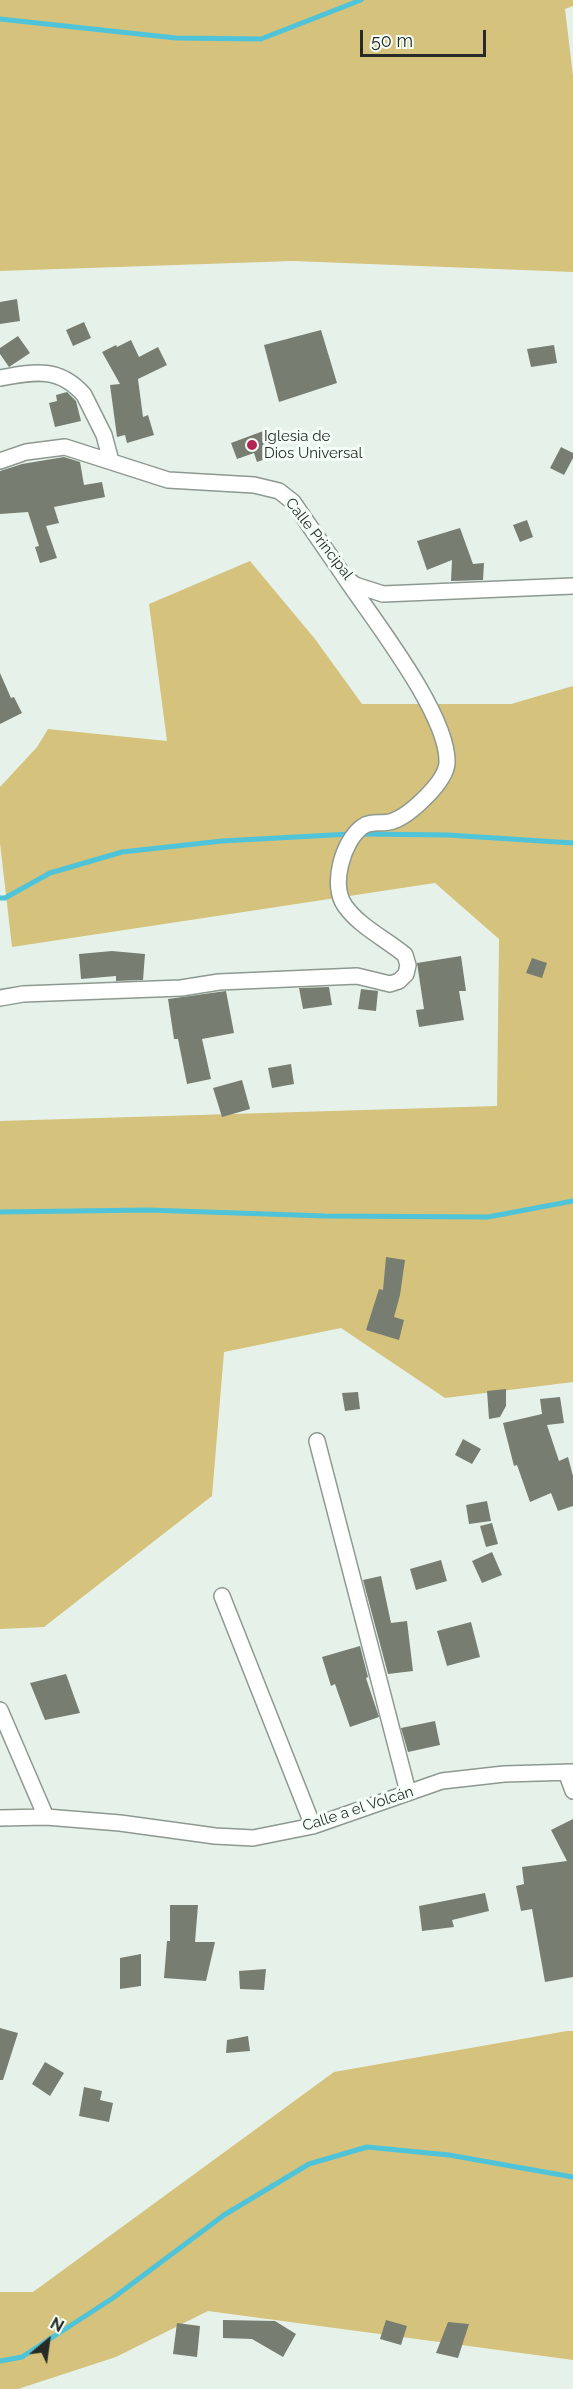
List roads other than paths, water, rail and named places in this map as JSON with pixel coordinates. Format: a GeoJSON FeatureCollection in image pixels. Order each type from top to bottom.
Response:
{"type":"FeatureCollection","features":[{"type":"Feature","properties":{"kind":"street"},"geometry":{"type":"LineString","coordinates":[[0,378],[41,371],[54,375],[79,389],[104,435],[111,461]]}},
{"type":"Feature","properties":{"kind":"street","name":"Calle Principal"},"geometry":{"type":"LineString","coordinates":[[0,460],[65,447],[168,480],[254,485],[279,491],[293,502],[344,576],[355,585],[383,594],[573,586]]}},
{"type":"Feature","properties":{"kind":"street"},"geometry":{"type":"LineString","coordinates":[[0,998],[23,994],[181,988],[219,982],[357,976],[390,984],[399,981],[406,974],[408,965],[405,955],[352,914],[344,905],[339,894],[339,875],[345,851],[354,835],[363,826],[372,822],[385,823],[396,820],[437,785],[445,772],[446,747],[439,725],[422,693],[344,576]]}},
{"type":"Feature","properties":{"kind":"street"},"geometry":{"type":"LineString","coordinates":[[317,1441],[408,1792]]}},
{"type":"Feature","properties":{"kind":"street"},"geometry":{"type":"LineString","coordinates":[[222,1596],[314,1826]]}},
{"type":"Feature","properties":{"kind":"street"},"geometry":{"type":"LineString","coordinates":[[0,1710],[46,1817]]}},
{"type":"Feature","properties":{"kind":"street"},"geometry":{"type":"LineString","coordinates":[[570,1772],[573,1791]]}},
{"type":"Feature","properties":{"kind":"street","name":"Calle a el Volcán"},"geometry":{"type":"LineString","coordinates":[[0,1818],[46,1817],[120,1823],[215,1836],[253,1838],[314,1826],[451,1779],[504,1774],[570,1772]]}},
{"type":"Feature","properties":{"kind":"waterway"},"geometry":{"type":"LineString","coordinates":[[0,19],[176,38],[261,39],[361,0]]}},
{"type":"Feature","properties":{"kind":"waterway"},"geometry":{"type":"LineString","coordinates":[[0,898],[5,898],[50,873],[122,852],[222,841],[351,834]]}},
{"type":"Feature","properties":{"kind":"waterway"},"geometry":{"type":"LineString","coordinates":[[360,834],[448,835],[573,843]]}},
{"type":"Feature","properties":{"kind":"waterway"},"geometry":{"type":"LineString","coordinates":[[0,1212],[148,1210],[325,1216],[488,1217],[573,1201]]}},
{"type":"Feature","properties":{"kind":"waterway"},"geometry":{"type":"LineString","coordinates":[[0,2361],[22,2357],[113,2298],[224,2215],[309,2164],[367,2147],[449,2155],[573,2177]]}},
{"type":"Feature","properties":{"kind":"place","name":"Iglesia de Dios Universal"},"geometry":{"type":"Point","coordinates":[252,445]}}]}
